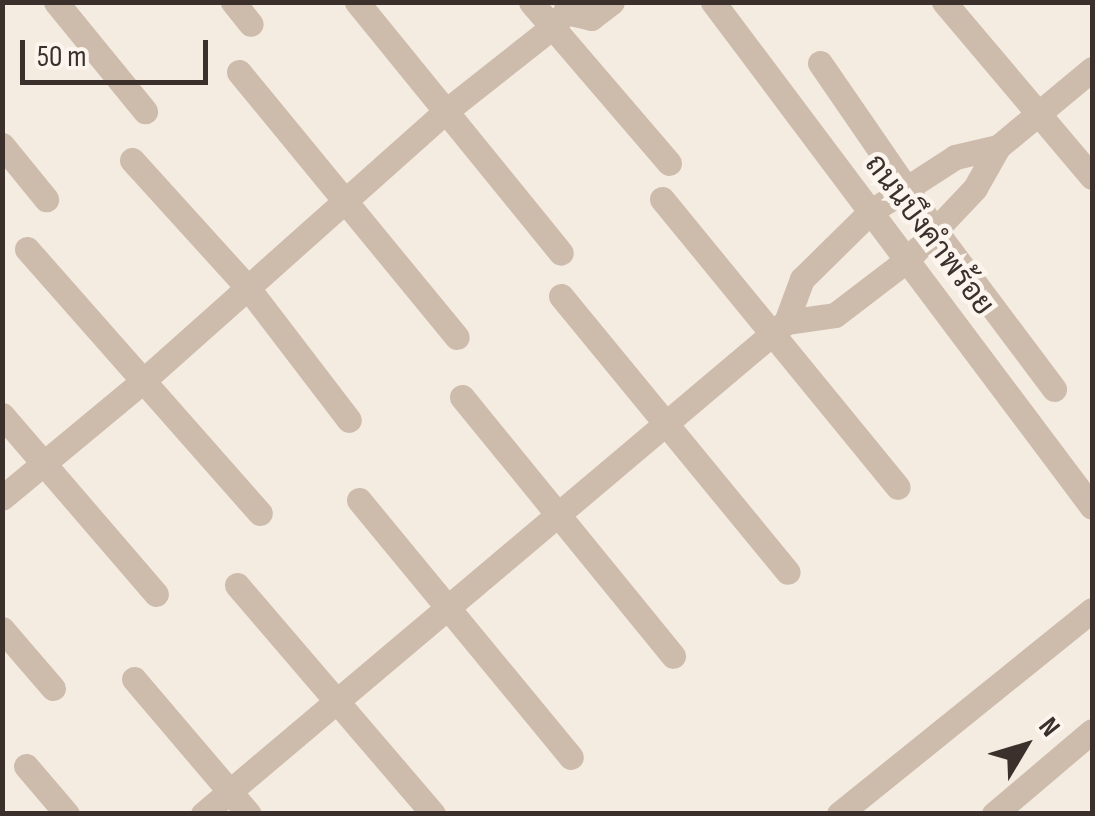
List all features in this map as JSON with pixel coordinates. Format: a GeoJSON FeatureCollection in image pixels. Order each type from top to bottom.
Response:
{"type":"FeatureCollection","features":[{"type":"Feature","properties":{"kind":"street"},"geometry":{"type":"LineString","coordinates":[[56,2],[145,111]]}},
{"type":"Feature","properties":{"kind":"street"},"geometry":{"type":"LineString","coordinates":[[233,2],[251,24]]}},
{"type":"Feature","properties":{"kind":"street"},"geometry":{"type":"LineString","coordinates":[[358,2],[561,253]]}},
{"type":"Feature","properties":{"kind":"street"},"geometry":{"type":"LineString","coordinates":[[530,2],[562,14],[591,18],[612,2]]}},
{"type":"Feature","properties":{"kind":"street","name":"ถนนบึงคำพร้อย"},"geometry":{"type":"LineString","coordinates":[[714,2],[1092,506]]}},
{"type":"Feature","properties":{"kind":"street"},"geometry":{"type":"LineString","coordinates":[[944,2],[1092,176]]}},
{"type":"Feature","properties":{"kind":"street"},"geometry":{"type":"LineString","coordinates":[[2,498],[144,380],[446,111],[562,14]]}},
{"type":"Feature","properties":{"kind":"street"},"geometry":{"type":"LineString","coordinates":[[562,14],[669,163]]}},
{"type":"Feature","properties":{"kind":"street"},"geometry":{"type":"LineString","coordinates":[[820,63],[934,230],[1054,388]]}},
{"type":"Feature","properties":{"kind":"street"},"geometry":{"type":"LineString","coordinates":[[203,814],[779,328],[802,279],[870,212],[955,157],[998,147],[1092,70]]}},
{"type":"Feature","properties":{"kind":"street"},"geometry":{"type":"LineString","coordinates":[[239,72],[457,337]]}},
{"type":"Feature","properties":{"kind":"street"},"geometry":{"type":"LineString","coordinates":[[2,145],[46,199]]}},
{"type":"Feature","properties":{"kind":"street"},"geometry":{"type":"LineString","coordinates":[[779,328],[835,314],[907,260],[975,188],[998,147]]}},
{"type":"Feature","properties":{"kind":"street"},"geometry":{"type":"LineString","coordinates":[[132,160],[248,288],[348,420]]}},
{"type":"Feature","properties":{"kind":"street"},"geometry":{"type":"LineString","coordinates":[[662,199],[779,328],[898,486]]}},
{"type":"Feature","properties":{"kind":"street"},"geometry":{"type":"LineString","coordinates":[[27,249],[260,513]]}},
{"type":"Feature","properties":{"kind":"street"},"geometry":{"type":"LineString","coordinates":[[561,296],[788,572]]}},
{"type":"Feature","properties":{"kind":"street"},"geometry":{"type":"LineString","coordinates":[[462,397],[673,656]]}},
{"type":"Feature","properties":{"kind":"street"},"geometry":{"type":"LineString","coordinates":[[2,415],[156,594]]}},
{"type":"Feature","properties":{"kind":"street"},"geometry":{"type":"LineString","coordinates":[[359,500],[571,757]]}},
{"type":"Feature","properties":{"kind":"street"},"geometry":{"type":"LineString","coordinates":[[237,586],[433,814]]}},
{"type":"Feature","properties":{"kind":"street"},"geometry":{"type":"LineString","coordinates":[[838,814],[1092,610]]}},
{"type":"Feature","properties":{"kind":"street"},"geometry":{"type":"LineString","coordinates":[[2,629],[53,688]]}},
{"type":"Feature","properties":{"kind":"street"},"geometry":{"type":"LineString","coordinates":[[134,679],[248,814]]}},
{"type":"Feature","properties":{"kind":"street"},"geometry":{"type":"LineString","coordinates":[[994,814],[1092,730]]}},
{"type":"Feature","properties":{"kind":"street"},"geometry":{"type":"LineString","coordinates":[[26,766],[67,814]]}}]}
